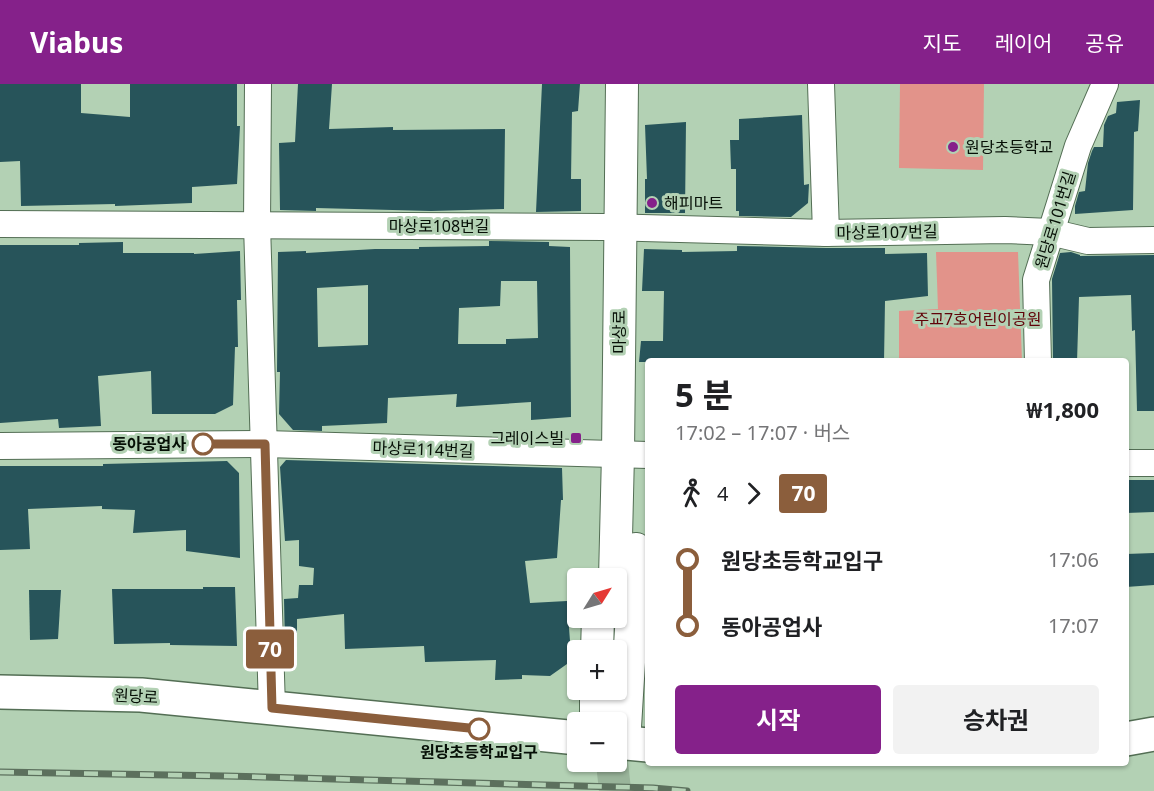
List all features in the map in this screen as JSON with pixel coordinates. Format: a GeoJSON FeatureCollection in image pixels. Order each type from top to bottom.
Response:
{"type":"FeatureCollection","features":[{"type":"Feature","properties":{"kind":"main road","name":"원당로"},"geometry":{"type":"LineString","coordinates":[[0,692],[141,695],[567,737]]}},
{"type":"Feature","properties":{"kind":"main road"},"geometry":{"type":"LineString","coordinates":[[1129,738],[1154,734]]}},
{"type":"Feature","properties":{"kind":"street"},"geometry":{"type":"LineString","coordinates":[[258,84],[257,225],[272,708]]}},
{"type":"Feature","properties":{"kind":"street","name":"마상로"},"geometry":{"type":"LineString","coordinates":[[622,84],[620,228],[633,455],[630,744]]}},
{"type":"Feature","properties":{"kind":"street"},"geometry":{"type":"LineString","coordinates":[[821,84],[826,233]]}},
{"type":"Feature","properties":{"kind":"street","name":"원당로101번길"},"geometry":{"type":"LineString","coordinates":[[1038,358],[1036,280],[1078,146],[1105,84]]}},
{"type":"Feature","properties":{"kind":"street","name":"마상로108번길"},"geometry":{"type":"LineString","coordinates":[[0,224],[620,228]]}},
{"type":"Feature","properties":{"kind":"street","name":"마상로107번길"},"geometry":{"type":"LineString","coordinates":[[620,228],[826,233],[1005,230],[1050,232],[1088,241],[1154,240]]}},
{"type":"Feature","properties":{"kind":"street","name":"마상로114번길"},"geometry":{"type":"LineString","coordinates":[[0,446],[265,444],[633,455]]}},
{"type":"Feature","properties":{"kind":"street"},"geometry":{"type":"LineString","coordinates":[[599,568],[601,516],[633,455]]}},
{"type":"Feature","properties":{"kind":"street"},"geometry":{"type":"LineString","coordinates":[[1129,463],[1154,463]]}},
{"type":"Feature","properties":{"kind":"green space"},"geometry":{"type":"Polygon","coordinates":[[[900,84],[984,84],[983,170],[899,168],[900,84]]]}},
{"type":"Feature","properties":{"kind":"green space","name":"주교7호어린이공원"},"geometry":{"type":"Polygon","coordinates":[[[936,252],[1018,252],[1022,358],[899,358],[899,311],[938,309],[936,252]]]}},
{"type":"Feature","properties":{"kind":"building"},"geometry":{"type":"Polygon","coordinates":[[[0,84],[81,84],[81,113],[130,117],[130,84],[237,84],[237,126],[240,126],[237,184],[192,187],[192,203],[21,206],[20,161],[0,162],[0,84]]]}},
{"type":"Feature","properties":{"kind":"building"},"geometry":{"type":"Polygon","coordinates":[[[298,84],[332,84],[329,129],[393,127],[393,130],[505,129],[504,209],[431,211],[316,208],[316,211],[280,210],[279,143],[295,142],[298,84]]]}},
{"type":"Feature","properties":{"kind":"building"},"geometry":{"type":"Polygon","coordinates":[[[542,84],[580,84],[578,111],[572,112],[571,179],[581,179],[581,211],[536,212],[542,84]]]}},
{"type":"Feature","properties":{"kind":"building"},"geometry":{"type":"Polygon","coordinates":[[[1140,100],[1138,131],[1134,132],[1133,210],[1075,214],[1079,192],[1085,191],[1088,163],[1092,151],[1094,147],[1103,147],[1104,125],[1108,116],[1116,113],[1117,102],[1140,100]]]}},
{"type":"Feature","properties":{"kind":"building"},"geometry":{"type":"Polygon","coordinates":[[[802,115],[804,185],[809,184],[808,203],[791,217],[739,216],[739,211],[736,211],[736,169],[731,169],[730,140],[739,140],[739,119],[802,115]]]}},
{"type":"Feature","properties":{"kind":"building"},"geometry":{"type":"Polygon","coordinates":[[[686,122],[685,213],[645,213],[645,179],[647,179],[645,125],[686,122]]]}},
{"type":"Feature","properties":{"kind":"building"},"geometry":{"type":"Polygon","coordinates":[[[489,241],[549,242],[549,246],[570,247],[571,417],[531,420],[531,402],[456,407],[457,394],[388,398],[387,423],[322,426],[322,431],[293,430],[279,414],[278,252],[489,246],[489,241]],[[501,281],[500,306],[459,308],[458,344],[506,344],[506,339],[538,338],[537,281],[501,281]],[[368,285],[317,288],[318,347],[368,345],[368,285]]]}},
{"type":"Feature","properties":{"kind":"building"},"geometry":{"type":"Polygon","coordinates":[[[123,242],[123,253],[194,254],[240,251],[241,300],[237,300],[238,347],[235,347],[233,405],[215,414],[152,414],[151,371],[98,376],[101,426],[59,428],[58,419],[0,423],[0,245],[79,245],[79,243],[123,242]]]}},
{"type":"Feature","properties":{"kind":"building"},"geometry":{"type":"Polygon","coordinates":[[[737,246],[885,248],[885,254],[927,253],[928,296],[885,301],[884,358],[645,358],[645,362],[639,362],[641,341],[663,341],[664,291],[642,291],[644,249],[682,250],[682,252],[737,251],[737,246]]]}},
{"type":"Feature","properties":{"kind":"building"},"geometry":{"type":"Polygon","coordinates":[[[1071,252],[1080,256],[1154,255],[1154,411],[1137,411],[1135,330],[1132,331],[1131,295],[1079,297],[1077,358],[1053,358],[1052,279],[1060,253],[1071,252]]]}},
{"type":"Feature","properties":{"kind":"building"},"geometry":{"type":"Polygon","coordinates":[[[286,460],[562,468],[563,500],[561,500],[557,558],[525,561],[530,603],[567,601],[567,628],[569,628],[570,640],[567,640],[567,664],[550,676],[522,675],[522,679],[495,680],[496,660],[425,662],[424,646],[345,649],[344,614],[297,619],[297,647],[285,647],[284,599],[298,598],[299,585],[313,585],[314,568],[299,566],[299,540],[285,541],[280,467],[286,460]]]}},
{"type":"Feature","properties":{"kind":"building"},"geometry":{"type":"Polygon","coordinates":[[[227,461],[239,473],[240,558],[186,551],[186,530],[133,533],[135,510],[102,509],[102,506],[28,509],[30,549],[0,550],[0,466],[103,466],[103,464],[227,461]]]}},
{"type":"Feature","properties":{"kind":"building"},"geometry":{"type":"Polygon","coordinates":[[[1129,480],[1154,480],[1154,512],[1129,513],[1129,480]]]}},
{"type":"Feature","properties":{"kind":"building"},"geometry":{"type":"Polygon","coordinates":[[[1154,553],[1154,585],[1129,587],[1129,554],[1154,553]]]}},
{"type":"Feature","properties":{"kind":"building"},"geometry":{"type":"Polygon","coordinates":[[[203,587],[235,587],[237,646],[170,645],[170,643],[114,644],[112,589],[203,589],[203,587]]]}},
{"type":"Feature","properties":{"kind":"building"},"geometry":{"type":"Polygon","coordinates":[[[29,590],[61,590],[58,639],[30,640],[29,590]]]}},
{"type":"Feature","properties":{"kind":"tunnel"},"geometry":{"type":"LineString","coordinates":[[613,640],[614,628]]}},
{"type":"Feature","properties":{"kind":"tunnel"},"geometry":{"type":"LineString","coordinates":[[613,772],[615,791]]}},
{"type":"Feature","properties":{"kind":"railway"},"geometry":{"type":"LineString","coordinates":[[0,772],[225,776],[653,788],[687,791]]}},
{"type":"Feature","properties":{"kind":"bus line","name":"70"},"geometry":{"type":"LineString","coordinates":[[203,444],[265,444],[272,708],[479,729]]}},
{"type":"Feature","properties":{"kind":"place","name":"원당초등학교"},"geometry":{"type":"Point","coordinates":[953,147]}},
{"type":"Feature","properties":{"kind":"place","name":"해피마트"},"geometry":{"type":"Point","coordinates":[652,203]}},
{"type":"Feature","properties":{"kind":"place","name":"그레이스빌"},"geometry":{"type":"Point","coordinates":[576,438]}},
{"type":"Feature","properties":{"kind":"place","name":"동아공업사"},"geometry":{"type":"Point","coordinates":[203,444]}},
{"type":"Feature","properties":{"kind":"place","name":"원당초등학교입구"},"geometry":{"type":"Point","coordinates":[479,729]}}]}
